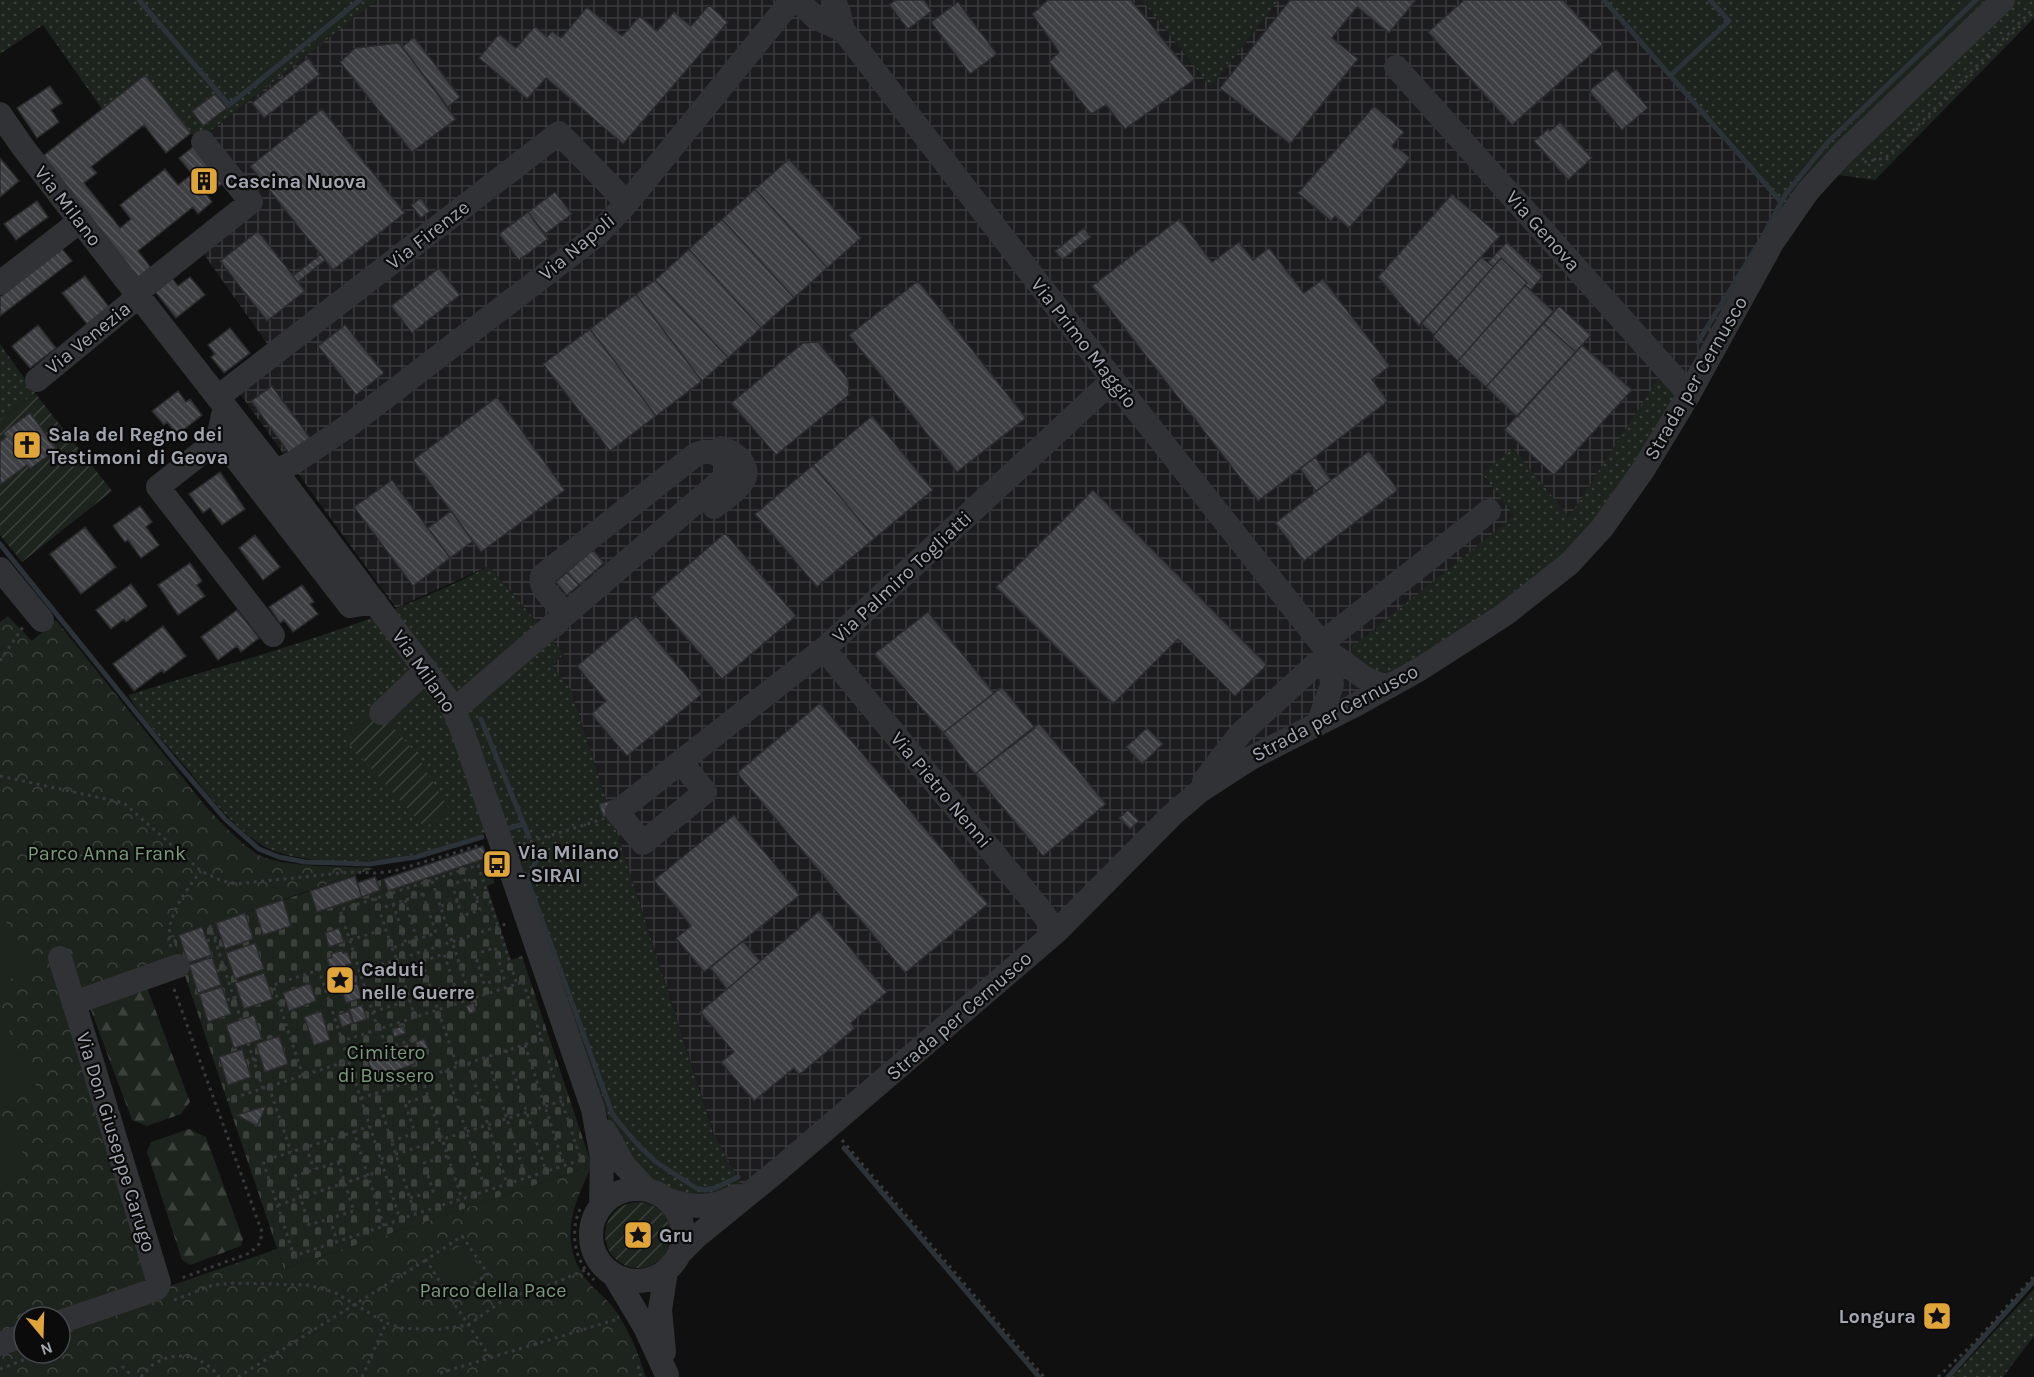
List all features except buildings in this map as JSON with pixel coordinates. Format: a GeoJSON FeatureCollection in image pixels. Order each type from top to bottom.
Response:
{"type":"FeatureCollection","features":[{"type":"Feature","properties":{"kind":"street","name":"Via Napoli"},"geometry":{"type":"LineString","coordinates":[[275,471],[293,463],[348,426],[597,235],[627,203],[792,0]]}},
{"type":"Feature","properties":{"kind":"street","name":"Via Primo Maggio"},"geometry":{"type":"LineString","coordinates":[[797,0],[816,18],[843,30]]}},
{"type":"Feature","properties":{"kind":"street","name":"Via Primo Maggio"},"geometry":{"type":"LineString","coordinates":[[833,0],[843,30],[1322,653],[1341,659],[1367,681],[1378,686],[1390,686]]}},
{"type":"Feature","properties":{"kind":"street","name":"Strada per Cernusco"},"geometry":{"type":"LineString","coordinates":[[673,1263],[692,1241],[1056,932],[1186,803],[1244,762],[1420,669],[1489,624],[1570,562],[1591,541],[1622,501],[1689,394],[1772,243],[1820,176],[2003,0]]}},
{"type":"Feature","properties":{"kind":"street","name":"Via Genova"},"geometry":{"type":"LineString","coordinates":[[1396,67],[1689,394]]}},
{"type":"Feature","properties":{"kind":"street","name":"Via Milano"},"geometry":{"type":"LineString","coordinates":[[0,114],[22,146],[375,602],[454,710],[593,1109],[602,1158],[592,1205],[591,1244],[606,1280],[645,1327],[667,1376]]}},
{"type":"Feature","properties":{"kind":"street","name":"Via Firenze"},"geometry":{"type":"LineString","coordinates":[[222,404],[559,133],[627,203]]}},
{"type":"Feature","properties":{"kind":"street"},"geometry":{"type":"LineString","coordinates":[[139,296],[144,287],[251,202],[203,142]]}},
{"type":"Feature","properties":{"kind":"street"},"geometry":{"type":"LineString","coordinates":[[0,283],[80,221]]}},
{"type":"Feature","properties":{"kind":"street","name":"Via Venezia"},"geometry":{"type":"LineString","coordinates":[[37,380],[139,296]]}},
{"type":"Feature","properties":{"kind":"street","name":"Via Palmiro Togliatti"},"geometry":{"type":"LineString","coordinates":[[619,814],[617,812],[824,649],[1113,380]]}},
{"type":"Feature","properties":{"kind":"street"},"geometry":{"type":"LineString","coordinates":[[222,404],[224,415],[220,438],[350,606],[375,602]]}},
{"type":"Feature","properties":{"kind":"street","name":"Via Napoli"},"geometry":{"type":"LineString","coordinates":[[297,500],[299,485],[303,477],[348,426]]}},
{"type":"Feature","properties":{"kind":"street"},"geometry":{"type":"LineString","coordinates":[[220,438],[158,487],[273,635]]}},
{"type":"Feature","properties":{"kind":"street"},"geometry":{"type":"LineString","coordinates":[[454,710],[557,623],[561,617],[561,611],[542,585],[542,576],[702,450],[710,448],[728,450],[738,456],[745,470],[744,480],[737,488],[588,612],[557,623]]}},
{"type":"Feature","properties":{"kind":"street"},"geometry":{"type":"LineString","coordinates":[[1186,803],[1240,734],[1322,653],[1489,511]]}},
{"type":"Feature","properties":{"kind":"street"},"geometry":{"type":"LineString","coordinates":[[0,569],[38,615]]}},
{"type":"Feature","properties":{"kind":"street","name":"Via Pietro Nenni"},"geometry":{"type":"LineString","coordinates":[[824,649],[1039,908],[1056,932]]}},
{"type":"Feature","properties":{"kind":"street"},"geometry":{"type":"LineString","coordinates":[[1322,653],[1332,685],[1342,698],[1357,704],[1361,693],[1351,668]]}},
{"type":"Feature","properties":{"kind":"street"},"geometry":{"type":"LineString","coordinates":[[381,713],[426,670]]}},
{"type":"Feature","properties":{"kind":"street"},"geometry":{"type":"LineString","coordinates":[[1318,723],[1332,685]]}},
{"type":"Feature","properties":{"kind":"street"},"geometry":{"type":"LineString","coordinates":[[619,814],[643,843],[705,792],[681,762]]}},
{"type":"Feature","properties":{"kind":"street"},"geometry":{"type":"LineString","coordinates":[[60,958],[74,1003],[178,966]]}},
{"type":"Feature","properties":{"kind":"street","name":"Via Don Giuseppe Carugo"},"geometry":{"type":"LineString","coordinates":[[72,1318],[154,1290],[159,1283],[74,1003]]}},
{"type":"Feature","properties":{"kind":"street","name":"Via Milano"},"geometry":{"type":"LineString","coordinates":[[593,1109],[619,1159],[630,1173],[646,1189],[668,1200],[677,1210],[682,1222],[683,1242],[673,1263],[660,1318],[667,1376]]}},
{"type":"Feature","properties":{"kind":"street","name":"Strada per Cernusco"},"geometry":{"type":"LineString","coordinates":[[668,1200],[694,1207],[708,1207],[724,1202],[764,1181]]}},
{"type":"Feature","properties":{"kind":"street"},"geometry":{"type":"LineString","coordinates":[[592,1205],[621,1191],[646,1189]]}},
{"type":"Feature","properties":{"kind":"street"},"geometry":{"type":"LineString","coordinates":[[606,1280],[641,1281],[654,1278],[673,1263]]}},
{"type":"Feature","properties":{"kind":"path"},"geometry":{"type":"LineString","coordinates":[[1842,153],[1861,163],[1889,155],[2034,8]]}},
{"type":"Feature","properties":{"kind":"path"},"geometry":{"type":"LineString","coordinates":[[0,661],[38,615]]}},
{"type":"Feature","properties":{"kind":"path"},"geometry":{"type":"LineString","coordinates":[[0,776],[124,803],[201,871],[220,880],[243,884],[351,872],[384,873],[411,867],[510,835],[515,846],[619,814]]}},
{"type":"Feature","properties":{"kind":"path"},"geometry":{"type":"LineString","coordinates":[[386,1048],[340,910],[478,865],[517,984]]}},
{"type":"Feature","properties":{"kind":"path"},"geometry":{"type":"LineString","coordinates":[[172,1282],[250,1253],[260,1243],[262,1232],[168,970],[178,966],[170,944],[169,929],[175,911],[201,871]]}},
{"type":"Feature","properties":{"kind":"path"},"geometry":{"type":"LineString","coordinates":[[449,874],[452,884],[458,901],[462,916],[480,910],[469,879],[452,884]]}},
{"type":"Feature","properties":{"kind":"path"},"geometry":{"type":"LineString","coordinates":[[432,880],[471,999]]}},
{"type":"Feature","properties":{"kind":"path"},"geometry":{"type":"LineString","coordinates":[[416,885],[419,896]]}},
{"type":"Feature","properties":{"kind":"path"},"geometry":{"type":"LineString","coordinates":[[379,909],[423,894],[436,933],[392,948]]}},
{"type":"Feature","properties":{"kind":"path"},"geometry":{"type":"LineString","coordinates":[[476,898],[488,894]]}},
{"type":"Feature","properties":{"kind":"path"},"geometry":{"type":"LineString","coordinates":[[375,898],[415,1017]]}},
{"type":"Feature","properties":{"kind":"path"},"geometry":{"type":"LineString","coordinates":[[405,900],[417,940]]}},
{"type":"Feature","properties":{"kind":"path"},"geometry":{"type":"LineString","coordinates":[[441,906],[458,901]]}},
{"type":"Feature","properties":{"kind":"path"},"geometry":{"type":"LineString","coordinates":[[393,904],[406,943]]}},
{"type":"Feature","properties":{"kind":"path"},"geometry":{"type":"LineString","coordinates":[[360,972],[528,917]]}},
{"type":"Feature","properties":{"kind":"path"},"geometry":{"type":"LineString","coordinates":[[210,925],[241,1020]]}},
{"type":"Feature","properties":{"kind":"path"},"geometry":{"type":"LineString","coordinates":[[350,940],[386,929]]}},
{"type":"Feature","properties":{"kind":"path"},"geometry":{"type":"LineString","coordinates":[[207,941],[220,936]]}},
{"type":"Feature","properties":{"kind":"path"},"geometry":{"type":"LineString","coordinates":[[488,993],[475,954],[504,945]]}},
{"type":"Feature","properties":{"kind":"path"},"geometry":{"type":"LineString","coordinates":[[484,984],[504,978],[495,948]]}},
{"type":"Feature","properties":{"kind":"path"},"geometry":{"type":"LineString","coordinates":[[400,969],[444,954],[460,1002]]}},
{"type":"Feature","properties":{"kind":"path"},"geometry":{"type":"LineString","coordinates":[[422,962],[457,1066]]}},
{"type":"Feature","properties":{"kind":"path"},"geometry":{"type":"LineString","coordinates":[[217,971],[230,966]]}},
{"type":"Feature","properties":{"kind":"path"},"geometry":{"type":"LineString","coordinates":[[303,1076],[273,985],[319,970],[400,1219]]}},
{"type":"Feature","properties":{"kind":"path"},"geometry":{"type":"LineString","coordinates":[[342,1041],[523,982],[581,1160],[294,1256],[263,1161],[370,1126]]}},
{"type":"Feature","properties":{"kind":"path"},"geometry":{"type":"LineString","coordinates":[[369,998],[405,986]]}},
{"type":"Feature","properties":{"kind":"path"},"geometry":{"type":"LineString","coordinates":[[227,1000],[240,996]]}},
{"type":"Feature","properties":{"kind":"path"},"geometry":{"type":"LineString","coordinates":[[373,1012],[410,1000]]}},
{"type":"Feature","properties":{"kind":"path"},"geometry":{"type":"LineString","coordinates":[[367,1055],[417,1038]]}},
{"type":"Feature","properties":{"kind":"path"},"geometry":{"type":"LineString","coordinates":[[360,1098],[542,1039]]}},
{"type":"Feature","properties":{"kind":"path"},"geometry":{"type":"LineString","coordinates":[[248,1043],[263,1089]]}},
{"type":"Feature","properties":{"kind":"path"},"geometry":{"type":"LineString","coordinates":[[525,1044],[565,1166]]}},
{"type":"Feature","properties":{"kind":"path"},"geometry":{"type":"LineString","coordinates":[[506,1050],[546,1171]]}},
{"type":"Feature","properties":{"kind":"path"},"geometry":{"type":"LineString","coordinates":[[487,1057],[526,1178]]}},
{"type":"Feature","properties":{"kind":"path"},"geometry":{"type":"LineString","coordinates":[[247,1063],[261,1058]]}},
{"type":"Feature","properties":{"kind":"path"},"geometry":{"type":"LineString","coordinates":[[227,1100],[348,1061]]}},
{"type":"Feature","properties":{"kind":"path"},"geometry":{"type":"LineString","coordinates":[[468,1063],[507,1184]]}},
{"type":"Feature","properties":{"kind":"path"},"geometry":{"type":"LineString","coordinates":[[446,1070],[486,1191]]}},
{"type":"Feature","properties":{"kind":"path"},"geometry":{"type":"LineString","coordinates":[[422,1078],[462,1199]]}},
{"type":"Feature","properties":{"kind":"path"},"geometry":{"type":"LineString","coordinates":[[269,1087],[291,1152]]}},
{"type":"Feature","properties":{"kind":"path"},"geometry":{"type":"LineString","coordinates":[[376,1093],[415,1214]]}},
{"type":"Feature","properties":{"kind":"path"},"geometry":{"type":"LineString","coordinates":[[391,1141],[415,1133],[405,1103],[428,1096]]}},
{"type":"Feature","properties":{"kind":"path"},"geometry":{"type":"LineString","coordinates":[[380,1160],[562,1101]]}},
{"type":"Feature","properties":{"kind":"path"},"geometry":{"type":"LineString","coordinates":[[354,1132],[384,1226]]}},
{"type":"Feature","properties":{"kind":"path"},"geometry":{"type":"LineString","coordinates":[[841,1138],[1044,1377]]}},
{"type":"Feature","properties":{"kind":"path"},"geometry":{"type":"LineString","coordinates":[[306,1147],[314,1170]]}},
{"type":"Feature","properties":{"kind":"path"},"geometry":{"type":"LineString","coordinates":[[410,1198],[433,1191],[424,1163],[448,1156]]}},
{"type":"Feature","properties":{"kind":"path"},"geometry":{"type":"LineString","coordinates":[[338,1162],[345,1183],[354,1211],[309,1225],[294,1176],[338,1162]]}},
{"type":"Feature","properties":{"kind":"path"},"geometry":{"type":"LineString","coordinates":[[278,1205],[384,1170]]}},
{"type":"Feature","properties":{"kind":"path"},"geometry":{"type":"LineString","coordinates":[[592,1205],[576,1223],[574,1239],[579,1259],[585,1270],[606,1280]]}},
{"type":"Feature","properties":{"kind":"path"},"geometry":{"type":"LineString","coordinates":[[330,1219],[337,1241]]}},
{"type":"Feature","properties":{"kind":"path"},"geometry":{"type":"LineString","coordinates":[[238,1377],[462,1236],[488,1274],[451,1299]]}},
{"type":"Feature","properties":{"kind":"path"},"geometry":{"type":"LineString","coordinates":[[426,1260],[490,1358]]}},
{"type":"Feature","properties":{"kind":"path"},"geometry":{"type":"LineString","coordinates":[[171,1301],[199,1289],[233,1283],[319,1287],[334,1292],[386,1323],[402,1328],[434,1330],[468,1325],[508,1297],[545,1287],[585,1270]]}},
{"type":"Feature","properties":{"kind":"path"},"geometry":{"type":"LineString","coordinates":[[1938,1377],[1975,1341],[2034,1276]]}},
{"type":"Feature","properties":{"kind":"path"},"geometry":{"type":"LineString","coordinates":[[440,1373],[626,1317]]}},
{"type":"Feature","properties":{"kind":"path"},"geometry":{"type":"LineString","coordinates":[[362,1377],[386,1323]]}},
{"type":"Feature","properties":{"kind":"path"},"geometry":{"type":"LineString","coordinates":[[141,1377],[150,1366],[158,1361],[179,1355],[204,1362],[219,1377]]}},
{"type":"Feature","properties":{"kind":"path"},"geometry":{"type":"LineString","coordinates":[[122,1366],[134,1377]]}},
{"type":"Feature","properties":{"kind":"shaded area"},"geometry":{"type":"Polygon","coordinates":[[[374,0],[1142,0],[1211,87],[1279,0],[1601,0],[1788,214],[1568,561],[1214,781],[745,1193],[714,1134],[571,690],[551,665],[564,654],[489,566],[396,608],[240,394],[280,362],[200,249],[258,203],[203,138],[374,0]]]}},
{"type":"Feature","properties":{"kind":"green space"},"geometry":{"type":"Polygon","coordinates":[[[0,0],[377,0],[198,141],[145,75],[102,109],[43,25],[0,54],[0,0]]]}},
{"type":"Feature","properties":{"kind":"green space"},"geometry":{"type":"Polygon","coordinates":[[[1142,0],[1279,0],[1211,87],[1142,0]]]}},
{"type":"Feature","properties":{"kind":"green space"},"geometry":{"type":"Polygon","coordinates":[[[1601,0],[1986,0],[1788,214],[1601,0]]]}},
{"type":"Feature","properties":{"kind":"green space"},"geometry":{"type":"Polygon","coordinates":[[[2002,0],[2034,0],[2034,18],[1875,180],[1823,173],[2002,0]]]}},
{"type":"Feature","properties":{"kind":"green space"},"geometry":{"type":"Polygon","coordinates":[[[0,344],[35,393],[0,420],[0,344]]]}},
{"type":"Feature","properties":{"kind":"green space"},"geometry":{"type":"Polygon","coordinates":[[[1665,368],[1687,393],[1583,548],[1392,685],[1351,653],[1352,647],[1514,516],[1482,473],[1513,448],[1569,517],[1665,368]]]}},
{"type":"Feature","properties":{"kind":"green space"},"geometry":{"type":"Polygon","coordinates":[[[35,393],[112,491],[22,562],[0,535],[0,420],[35,393]]]}},
{"type":"Feature","properties":{"kind":"green space"},"geometry":{"type":"Polygon","coordinates":[[[489,566],[564,654],[552,665],[571,690],[713,1132],[743,1188],[697,1203],[648,1179],[617,1142],[500,829],[417,854],[380,860],[312,859],[272,850],[257,842],[237,826],[220,808],[148,723],[128,695],[357,623],[446,587],[489,566]]]}},
{"type":"Feature","properties":{"kind":"green space"},"geometry":{"type":"Polygon","coordinates":[[[8,616],[32,641],[56,620],[207,808],[245,845],[259,855],[283,862],[315,866],[375,868],[173,937],[180,966],[75,1003],[161,1289],[277,1249],[284,1269],[592,1166],[574,1208],[571,1223],[572,1251],[586,1279],[612,1306],[623,1322],[646,1377],[0,1377],[0,622],[8,616]]]}},
{"type":"Feature","properties":{"kind":"green space"},"geometry":{"type":"Polygon","coordinates":[[[377,708],[415,752],[449,809],[425,828],[344,738],[377,708]]]}},
{"type":"Feature","properties":{"kind":"green space","name":"Cimitero di Bussero"},"geometry":{"type":"Polygon","coordinates":[[[483,846],[495,883],[487,886],[511,960],[522,956],[592,1166],[284,1269],[172,937],[355,876],[357,883],[375,877],[377,881],[483,846]]]}},
{"type":"Feature","properties":{"kind":"green space"},"geometry":{"type":"Polygon","coordinates":[[[0,914],[36,964],[0,985],[0,914]]]}},
{"type":"Feature","properties":{"kind":"green space"},"geometry":{"type":"Polygon","coordinates":[[[146,985],[190,1102],[181,1114],[147,1126],[132,1120],[89,1005],[146,985]]]}},
{"type":"Feature","properties":{"kind":"green space"},"geometry":{"type":"Polygon","coordinates":[[[0,1012],[37,1088],[0,1110],[0,1012]]]}},
{"type":"Feature","properties":{"kind":"green space"},"geometry":{"type":"Polygon","coordinates":[[[0,1117],[32,1167],[0,1190],[0,1117]]]}},
{"type":"Feature","properties":{"kind":"green space"},"geometry":{"type":"Polygon","coordinates":[[[189,1129],[206,1137],[243,1239],[241,1246],[190,1265],[182,1260],[147,1152],[151,1142],[189,1129]]]}},
{"type":"Feature","properties":{"kind":"green space"},"geometry":{"type":"Polygon","coordinates":[[[638,1202],[650,1205],[661,1212],[668,1223],[671,1235],[668,1247],[661,1258],[650,1265],[638,1268],[626,1265],[615,1258],[608,1247],[605,1235],[608,1223],[615,1212],[626,1205],[638,1202]]]}},
{"type":"Feature","properties":{"kind":"green space"},"geometry":{"type":"Polygon","coordinates":[[[464,1243],[482,1272],[450,1293],[431,1265],[464,1243]]]}},
{"type":"Feature","properties":{"kind":"green space"},"geometry":{"type":"Polygon","coordinates":[[[2034,1289],[2034,1336],[2003,1377],[1952,1377],[2034,1289]]]}},
{"type":"Feature","properties":{"kind":"waterway"},"geometry":{"type":"LineString","coordinates":[[139,0],[229,105],[360,0]]}},
{"type":"Feature","properties":{"kind":"waterway"},"geometry":{"type":"LineString","coordinates":[[1604,0],[1781,202]]}},
{"type":"Feature","properties":{"kind":"waterway"},"geometry":{"type":"LineString","coordinates":[[1671,75],[1729,21],[1710,0]]}},
{"type":"Feature","properties":{"kind":"waterway"},"geometry":{"type":"LineString","coordinates":[[1698,342],[1762,238],[1785,195],[1827,143],[1976,0]]}},
{"type":"Feature","properties":{"kind":"waterway"},"geometry":{"type":"LineString","coordinates":[[0,544],[172,757],[225,819],[259,849],[279,857],[305,862],[369,864],[416,857],[482,837]]}},
{"type":"Feature","properties":{"kind":"waterway"},"geometry":{"type":"LineString","coordinates":[[481,719],[529,837]]}},
{"type":"Feature","properties":{"kind":"waterway"},"geometry":{"type":"LineString","coordinates":[[510,828],[523,824]]}},
{"type":"Feature","properties":{"kind":"waterway"},"geometry":{"type":"LineString","coordinates":[[532,845],[537,858],[528,881],[612,1113],[638,1145],[656,1162],[696,1188],[704,1190],[715,1188],[738,1177]]}},
{"type":"Feature","properties":{"kind":"waterway"},"geometry":{"type":"LineString","coordinates":[[844,1148],[1039,1377]]}},
{"type":"Feature","properties":{"kind":"waterway"},"geometry":{"type":"LineString","coordinates":[[1948,1377],[2034,1281]]}},
{"type":"Feature","properties":{"kind":"place","name":"Cascina Nuova"},"geometry":{"type":"Point","coordinates":[204,181]}},
{"type":"Feature","properties":{"kind":"place","name":"Sala del Regno dei Testimoni di Geova"},"geometry":{"type":"Point","coordinates":[27,445]}},
{"type":"Feature","properties":{"kind":"place","name":"Via Milano - SIRAI"},"geometry":{"type":"Point","coordinates":[497,864]}},
{"type":"Feature","properties":{"kind":"place","name":"Caduti nelle Guerre"},"geometry":{"type":"Point","coordinates":[340,980]}},
{"type":"Feature","properties":{"kind":"place","name":"Gru"},"geometry":{"type":"Point","coordinates":[638,1235]}},
{"type":"Feature","properties":{"kind":"place","name":"Longura"},"geometry":{"type":"Point","coordinates":[1937,1316]}},
{"type":"Feature","properties":{"kind":"park label","name":"Parco Anna Frank"},"geometry":{"type":"Point","coordinates":[107,853]}},
{"type":"Feature","properties":{"kind":"park label","name":"Parco della Pace"},"geometry":{"type":"Point","coordinates":[493,1290]}}]}
